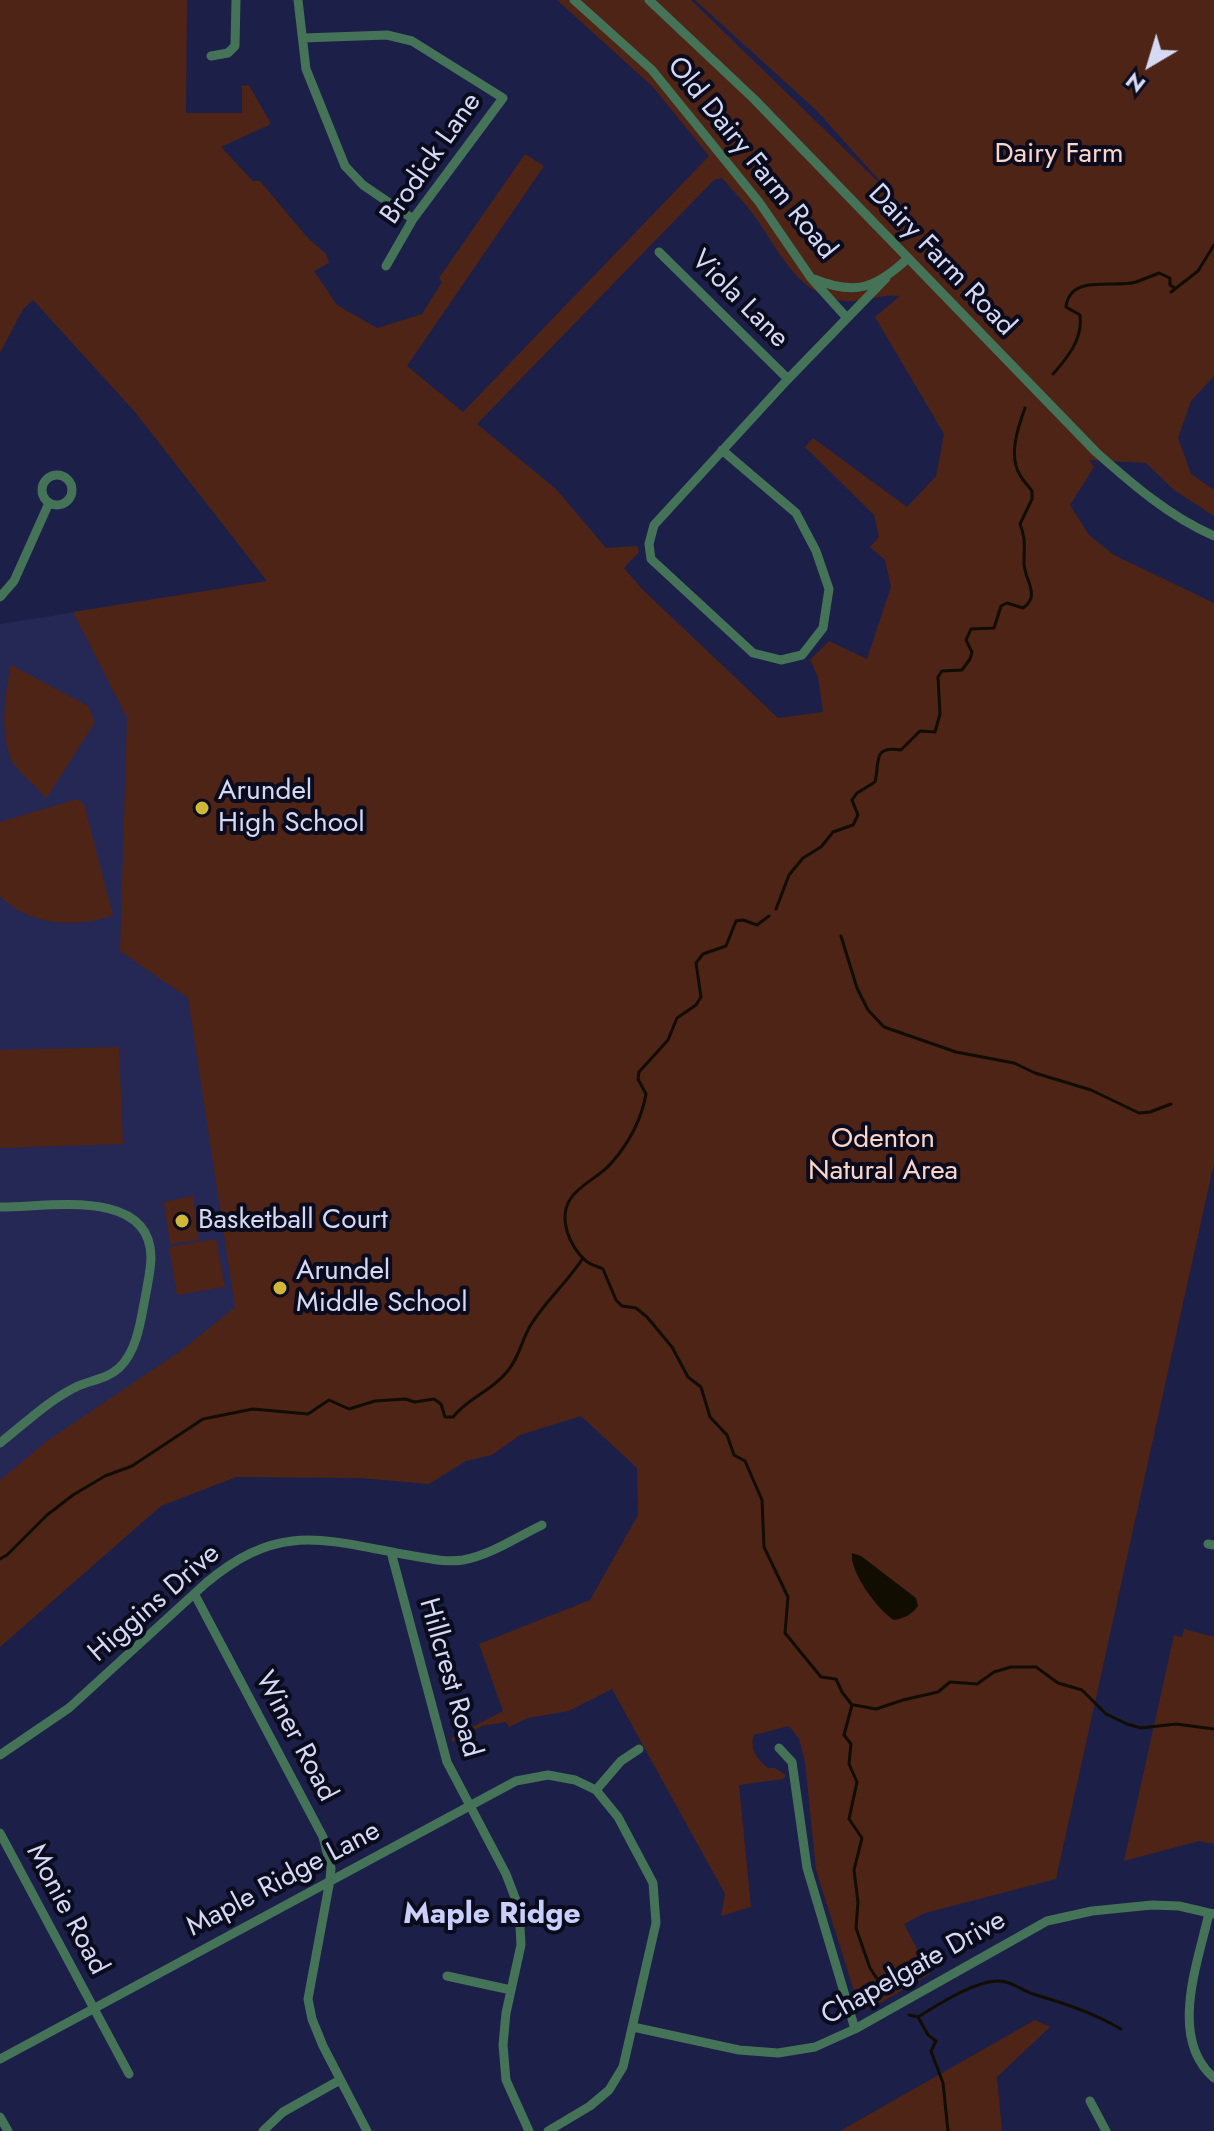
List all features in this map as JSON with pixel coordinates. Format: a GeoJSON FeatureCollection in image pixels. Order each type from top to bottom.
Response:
{"type":"FeatureCollection","features":[{"type":"Feature","properties":{"kind":"street"},"geometry":{"type":"LineString","coordinates":[[211,56],[228,53],[235,46],[236,0]]}},
{"type":"Feature","properties":{"kind":"street"},"geometry":{"type":"LineString","coordinates":[[298,0],[306,69],[345,166],[363,185],[413,219]]}},
{"type":"Feature","properties":{"kind":"street","name":"Old Dairy Farm Road"},"geometry":{"type":"LineString","coordinates":[[574,0],[652,70],[759,202],[811,278],[845,289],[867,286],[886,278],[907,259]]}},
{"type":"Feature","properties":{"kind":"street","name":"Dairy Farm Road"},"geometry":{"type":"LineString","coordinates":[[649,0],[754,99],[1121,475],[1156,503],[1214,536]]}},
{"type":"Feature","properties":{"kind":"street","name":"Brodick Lane"},"geometry":{"type":"LineString","coordinates":[[303,38],[387,35],[412,41],[503,98],[413,219],[386,266]]}},
{"type":"Feature","properties":{"kind":"street","name":"Viola Lane"},"geometry":{"type":"LineString","coordinates":[[659,252],[788,379]]}},
{"type":"Feature","properties":{"kind":"street"},"geometry":{"type":"LineString","coordinates":[[811,278],[847,318]]}},
{"type":"Feature","properties":{"kind":"street"},"geometry":{"type":"LineString","coordinates":[[722,450],[796,513],[816,551],[829,589],[823,628],[802,655],[781,660],[753,653],[651,559],[649,544],[654,525],[722,450],[788,379],[886,278]]}},
{"type":"Feature","properties":{"kind":"street"},"geometry":{"type":"LineString","coordinates":[[0,597],[14,581],[49,503]]}},
{"type":"Feature","properties":{"kind":"street"},"geometry":{"type":"LineString","coordinates":[[0,1207],[83,1205],[114,1209],[135,1221],[148,1240],[151,1257],[137,1335],[119,1368],[71,1389],[0,1443]]}},
{"type":"Feature","properties":{"kind":"street","name":"Higgins Drive"},"geometry":{"type":"LineString","coordinates":[[0,1755],[69,1708],[227,1566],[258,1548],[311,1538],[439,1560],[462,1560],[481,1555],[542,1525]]}},
{"type":"Feature","properties":{"kind":"street","name":"Hillcrest Road"},"geometry":{"type":"LineString","coordinates":[[391,1552],[447,1762],[506,1874],[519,1908],[521,1945],[503,2045],[506,2080],[529,2131]]}},
{"type":"Feature","properties":{"kind":"street","name":"Winer Road"},"geometry":{"type":"LineString","coordinates":[[195,1595],[323,1837],[331,1868],[330,1880],[308,1999],[312,2019],[367,2131]]}},
{"type":"Feature","properties":{"kind":"street"},"geometry":{"type":"LineString","coordinates":[[779,1748],[792,1762],[807,1868],[855,2029]]}},
{"type":"Feature","properties":{"kind":"street"},"geometry":{"type":"LineString","coordinates":[[548,2131],[590,2106],[609,2090],[623,2067],[633,2027],[656,1923],[653,1883],[618,1817],[596,1790],[621,1761],[639,1749]]}},
{"type":"Feature","properties":{"kind":"street","name":"Maple Ridge Lane"},"geometry":{"type":"LineString","coordinates":[[0,2059],[516,1781],[548,1775],[575,1780],[596,1790]]}},
{"type":"Feature","properties":{"kind":"street","name":"Monie Road"},"geometry":{"type":"LineString","coordinates":[[0,1833],[129,2074]]}},
{"type":"Feature","properties":{"kind":"street","name":"Chapelgate Drive"},"geometry":{"type":"LineString","coordinates":[[633,2027],[739,2050],[778,2053],[815,2047],[855,2029],[1047,1921],[1092,1911],[1152,1905],[1179,1906],[1211,1914]]}},
{"type":"Feature","properties":{"kind":"street"},"geometry":{"type":"LineString","coordinates":[[1211,1914],[1190,1999],[1188,2023],[1194,2047],[1206,2071],[1214,2078]]}},
{"type":"Feature","properties":{"kind":"street"},"geometry":{"type":"LineString","coordinates":[[447,1976],[511,1990]]}},
{"type":"Feature","properties":{"kind":"street"},"geometry":{"type":"LineString","coordinates":[[263,2131],[283,2112],[340,2080]]}},
{"type":"Feature","properties":{"kind":"street"},"geometry":{"type":"LineString","coordinates":[[1090,2101],[1106,2131]]}},
{"type":"Feature","properties":{"kind":"street"},"geometry":{"type":"LineString","coordinates":[[0,2117],[8,2131]]}},
{"type":"Feature","properties":{"kind":"shaded area"},"geometry":{"type":"Polygon","coordinates":[[[267,582],[441,1404],[0,1559],[0,624],[267,582]]]}},
{"type":"Feature","properties":{"kind":"shaded area"},"geometry":{"type":"Polygon","coordinates":[[[852,1553],[861,1556],[916,1598],[918,1606],[908,1616],[898,1619],[887,1615],[860,1580],[852,1553]]]}},
{"type":"Feature","properties":{"kind":"green space","name":"Odenton Natural Area"},"geometry":{"type":"Polygon","coordinates":[[[0,0],[187,0],[186,113],[242,113],[242,86],[249,85],[271,124],[221,147],[253,181],[260,181],[307,237],[326,254],[329,263],[314,271],[337,305],[377,328],[422,314],[442,282],[439,278],[525,154],[544,166],[407,366],[463,412],[709,156],[653,87],[557,0],[691,0],[896,199],[816,110],[695,0],[1214,0],[1214,376],[1191,401],[1178,438],[1191,474],[1214,490],[1214,516],[1174,490],[1146,463],[1089,460],[1094,467],[1070,505],[1089,535],[1114,555],[1214,603],[1214,1163],[1056,1879],[925,1913],[904,1924],[930,1974],[870,2009],[859,2007],[816,1870],[805,1762],[799,1739],[789,1726],[754,1735],[753,1749],[757,1757],[768,1768],[775,1768],[786,1775],[783,1779],[739,1785],[751,1907],[721,1916],[725,1894],[612,1689],[569,1711],[528,1718],[509,1727],[506,1722],[482,1726],[452,1742],[451,1738],[503,1711],[479,1644],[590,1600],[638,1515],[637,1468],[581,1416],[520,1435],[492,1455],[466,1461],[429,1484],[360,1478],[236,1477],[161,1506],[0,1647],[0,1480],[47,1441],[182,1350],[235,1307],[188,998],[120,951],[127,718],[73,612],[267,581],[135,412],[33,300],[23,309],[0,353],[0,0]],[[722,178],[714,180],[477,424],[556,489],[606,548],[637,546],[639,552],[624,568],[642,589],[778,718],[823,712],[818,677],[810,660],[829,641],[867,659],[891,587],[885,560],[870,547],[879,537],[874,515],[805,447],[813,438],[907,507],[936,476],[944,434],[875,317],[900,296],[845,301],[815,291],[793,272],[754,215],[722,178]]]}},
{"type":"Feature","properties":{"kind":"green space"},"geometry":{"type":"Polygon","coordinates":[[[11,665],[88,706],[95,722],[46,799],[12,762],[8,751],[4,715],[11,665]]]}},
{"type":"Feature","properties":{"kind":"green space"},"geometry":{"type":"Polygon","coordinates":[[[77,799],[84,804],[113,915],[84,922],[53,922],[11,906],[0,896],[0,822],[77,799]]]}},
{"type":"Feature","properties":{"kind":"green space"},"geometry":{"type":"Polygon","coordinates":[[[119,1047],[123,1144],[0,1148],[0,1050],[119,1047]]]}},
{"type":"Feature","properties":{"kind":"green space","name":"Basketball Court"},"geometry":{"type":"Polygon","coordinates":[[[193,1196],[199,1240],[170,1244],[164,1202],[193,1196]]]}},
{"type":"Feature","properties":{"kind":"green space"},"geometry":{"type":"Polygon","coordinates":[[[216,1239],[225,1287],[177,1295],[169,1247],[216,1239]]]}},
{"type":"Feature","properties":{"kind":"green space"},"geometry":{"type":"Polygon","coordinates":[[[1184,1629],[1214,1637],[1214,1844],[1199,1841],[1124,1861],[1174,1635],[1182,1637],[1184,1629]]]}},
{"type":"Feature","properties":{"kind":"green space"},"geometry":{"type":"Polygon","coordinates":[[[1035,2020],[1050,2027],[997,2077],[1002,2131],[840,2131],[1035,2020]]]}},
{"type":"Feature","properties":{"kind":"waterway"},"geometry":{"type":"LineString","coordinates":[[1053,374],[1077,340],[1080,315],[1066,307],[1069,296],[1076,290],[1094,284],[1127,284],[1159,273],[1170,278],[1170,285],[1175,288],[1171,292],[1198,271],[1214,245]]}},
{"type":"Feature","properties":{"kind":"waterway"},"geometry":{"type":"LineString","coordinates":[[776,909],[789,875],[803,858],[821,847],[833,832],[853,825],[858,815],[852,800],[857,793],[875,782],[881,753],[901,750],[920,731],[935,732],[940,714],[938,677],[942,671],[962,670],[970,659],[972,652],[966,640],[971,629],[994,628],[1001,606],[1007,603],[1023,608],[1031,598],[1024,568],[1024,538],[1020,524],[1032,499],[1032,491],[1016,467],[1014,450],[1025,408]]}},
{"type":"Feature","properties":{"kind":"waterway"},"geometry":{"type":"LineString","coordinates":[[769,916],[757,925],[736,921],[726,946],[703,954],[696,963],[701,997],[696,1005],[677,1018],[668,1040],[639,1072],[638,1079],[646,1094],[634,1130],[608,1166],[571,1198],[565,1223],[580,1255],[603,1269],[616,1300],[622,1306],[636,1308],[647,1317],[672,1347],[688,1377],[701,1387],[710,1417],[727,1435],[734,1455],[745,1461],[762,1500],[764,1547],[788,1597],[785,1633],[821,1677],[836,1679],[852,1705],[844,1735],[851,1744],[849,1764],[857,1782],[849,1819],[862,1838],[854,1870],[858,1902],[856,1928],[870,1968],[883,1988]]}},
{"type":"Feature","properties":{"kind":"waterway"},"geometry":{"type":"LineString","coordinates":[[841,936],[857,988],[868,1010],[884,1027],[956,1052],[1014,1063],[1035,1073],[1091,1090],[1139,1113],[1171,1104]]}},
{"type":"Feature","properties":{"kind":"waterway"},"geometry":{"type":"LineString","coordinates":[[0,1559],[73,1495],[105,1476],[132,1466],[203,1419],[253,1409],[308,1414],[329,1400],[349,1409],[375,1401],[405,1399],[415,1402],[434,1399],[441,1404],[445,1417],[453,1417],[506,1373],[535,1319],[583,1258]]}},
{"type":"Feature","properties":{"kind":"waterway"},"geometry":{"type":"LineString","coordinates":[[854,1705],[876,1709],[938,1692],[950,1682],[977,1684],[994,1672],[1011,1667],[1036,1667],[1058,1683],[1082,1690],[1106,1714],[1127,1724],[1141,1728],[1176,1724],[1214,1729]]}},
{"type":"Feature","properties":{"kind":"waterway"},"geometry":{"type":"LineString","coordinates":[[918,2017],[968,1989],[998,1981],[1078,2009],[1121,2029]]}},
{"type":"Feature","properties":{"kind":"waterway"},"geometry":{"type":"LineString","coordinates":[[909,2015],[918,2017],[928,2035],[936,2041],[931,2051],[943,2083],[948,2131]]}},
{"type":"Feature","properties":{"kind":"place","name":"Arundel High School"},"geometry":{"type":"Point","coordinates":[202,808]}},
{"type":"Feature","properties":{"kind":"place","name":"Basketball Court"},"geometry":{"type":"Point","coordinates":[182,1221]}},
{"type":"Feature","properties":{"kind":"place","name":"Arundel Middle School"},"geometry":{"type":"Point","coordinates":[280,1288]}},
{"type":"Feature","properties":{"kind":"district","name":"Maple Ridge"},"geometry":{"type":"Point","coordinates":[492,1916]}},
{"type":"Feature","properties":{"kind":"park label","name":"Dairy Farm"},"geometry":{"type":"Point","coordinates":[1059,155]}}]}
